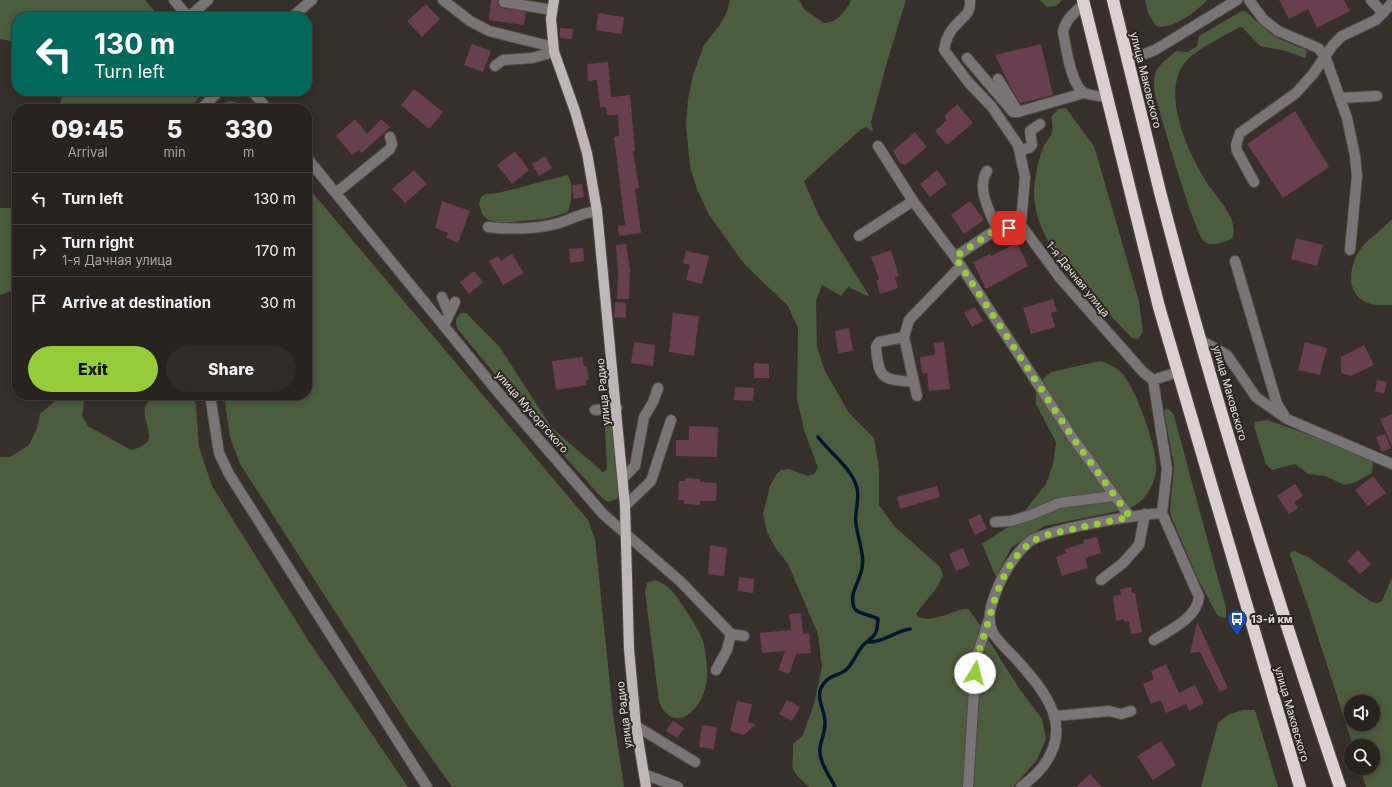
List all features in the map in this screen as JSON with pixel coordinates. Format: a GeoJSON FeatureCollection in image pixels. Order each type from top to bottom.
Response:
{"type":"FeatureCollection","features":[{"type":"Feature","properties":{"kind":"highway","name":"улица Маковского"},"geometry":{"type":"LineString","coordinates":[[1113,0],[1160,193],[1245,493],[1296,658],[1340,787]]}},
{"type":"Feature","properties":{"kind":"highway","name":"улица Маковского"},"geometry":{"type":"LineString","coordinates":[[1083,2],[1159,307],[1300,787]]}},
{"type":"Feature","properties":{"kind":"main road","name":"улица Радио"},"geometry":{"type":"LineString","coordinates":[[554,0],[551,35],[553,50],[575,111],[585,146],[597,211],[617,408],[625,506],[629,649],[636,726],[646,787]]}},
{"type":"Feature","properties":{"kind":"street"},"geometry":{"type":"LineString","coordinates":[[174,0],[185,12]]}},
{"type":"Feature","properties":{"kind":"street"},"geometry":{"type":"LineString","coordinates":[[195,12],[208,0]]}},
{"type":"Feature","properties":{"kind":"street"},"geometry":{"type":"LineString","coordinates":[[298,12],[312,0]]}},
{"type":"Feature","properties":{"kind":"street"},"geometry":{"type":"LineString","coordinates":[[443,0],[470,21],[489,30],[553,50]]}},
{"type":"Feature","properties":{"kind":"street"},"geometry":{"type":"LineString","coordinates":[[955,257],[997,229],[1021,226],[1025,177],[1020,150],[1006,124],[969,83],[944,50],[945,42],[949,34],[971,9],[970,0]]}},
{"type":"Feature","properties":{"kind":"street"},"geometry":{"type":"LineString","coordinates":[[1128,60],[1155,50],[1237,0]]}},
{"type":"Feature","properties":{"kind":"street"},"geometry":{"type":"LineString","coordinates":[[1249,0],[1263,19],[1278,31],[1318,48],[1325,56],[1352,138],[1356,176],[1350,250]]}},
{"type":"Feature","properties":{"kind":"street"},"geometry":{"type":"LineString","coordinates":[[1371,0],[1383,13]]}},
{"type":"Feature","properties":{"kind":"street"},"geometry":{"type":"LineString","coordinates":[[504,2],[552,10]]}},
{"type":"Feature","properties":{"kind":"street"},"geometry":{"type":"LineString","coordinates":[[1083,2],[1064,26],[1063,32],[1074,78],[1077,86],[1084,93]]}},
{"type":"Feature","properties":{"kind":"street"},"geometry":{"type":"LineString","coordinates":[[1254,182],[1237,151],[1236,145],[1240,132],[1296,93],[1313,74],[1325,56],[1342,36],[1376,20],[1392,3]]}},
{"type":"Feature","properties":{"kind":"street"},"geometry":{"type":"LineString","coordinates":[[495,66],[503,60],[532,58],[553,50]]}},
{"type":"Feature","properties":{"kind":"street"},"geometry":{"type":"LineString","coordinates":[[967,58],[1009,108],[1018,112],[1084,93],[1107,97]]}},
{"type":"Feature","properties":{"kind":"street"},"geometry":{"type":"LineString","coordinates":[[998,78],[1018,112]]}},
{"type":"Feature","properties":{"kind":"street"},"geometry":{"type":"LineString","coordinates":[[206,104],[214,96]]}},
{"type":"Feature","properties":{"kind":"street"},"geometry":{"type":"LineString","coordinates":[[256,96],[263,104]]}},
{"type":"Feature","properties":{"kind":"street"},"geometry":{"type":"LineString","coordinates":[[1340,98],[1377,96]]}},
{"type":"Feature","properties":{"kind":"street"},"geometry":{"type":"LineString","coordinates":[[1020,150],[1029,148],[1032,145],[1030,131],[1040,124]]}},
{"type":"Feature","properties":{"kind":"street"},"geometry":{"type":"LineString","coordinates":[[336,193],[390,149],[392,144],[390,137]]}},
{"type":"Feature","properties":{"kind":"street"},"geometry":{"type":"LineString","coordinates":[[878,146],[913,201],[955,257],[1073,438],[1130,517]]}},
{"type":"Feature","properties":{"kind":"street","name":"улица Мусоргского"},"geometry":{"type":"LineString","coordinates":[[312,164],[497,391],[603,514],[681,582],[731,634]]}},
{"type":"Feature","properties":{"kind":"street"},"geometry":{"type":"LineString","coordinates":[[987,171],[983,189],[984,198],[997,229]]}},
{"type":"Feature","properties":{"kind":"street"},"geometry":{"type":"LineString","coordinates":[[859,236],[913,201]]}},
{"type":"Feature","properties":{"kind":"street"},"geometry":{"type":"LineString","coordinates":[[488,227],[502,229],[548,226],[561,223],[588,212],[597,211]]}},
{"type":"Feature","properties":{"kind":"street","name":"1-я Дачная улица"},"geometry":{"type":"LineString","coordinates":[[1021,226],[1060,278],[1096,320],[1143,372],[1153,380]]}},
{"type":"Feature","properties":{"kind":"street"},"geometry":{"type":"LineString","coordinates":[[1235,261],[1277,404],[1287,419]]}},
{"type":"Feature","properties":{"kind":"street"},"geometry":{"type":"LineString","coordinates":[[917,396],[904,337],[909,320],[961,266]]}},
{"type":"Feature","properties":{"kind":"street"},"geometry":{"type":"LineString","coordinates":[[442,297],[450,314]]}},
{"type":"Feature","properties":{"kind":"street"},"geometry":{"type":"LineString","coordinates":[[444,325],[455,302]]}},
{"type":"Feature","properties":{"kind":"street"},"geometry":{"type":"LineString","coordinates":[[904,337],[879,342],[876,347],[878,368],[882,375],[894,380],[914,382]]}},
{"type":"Feature","properties":{"kind":"street"},"geometry":{"type":"LineString","coordinates":[[1202,341],[1227,355],[1234,363],[1256,397],[1287,419],[1392,464]]}},
{"type":"Feature","properties":{"kind":"street"},"geometry":{"type":"LineString","coordinates":[[1154,640],[1192,613],[1198,604],[1199,597],[1162,513],[1167,469],[1153,380],[1178,372]]}},
{"type":"Feature","properties":{"kind":"street"},"geometry":{"type":"LineString","coordinates":[[622,478],[635,466],[644,417],[653,402],[658,388]]}},
{"type":"Feature","properties":{"kind":"street"},"geometry":{"type":"LineString","coordinates":[[211,400],[219,454],[229,474],[427,787]]}},
{"type":"Feature","properties":{"kind":"street"},"geometry":{"type":"LineString","coordinates":[[595,410],[617,408]]}},
{"type":"Feature","properties":{"kind":"street"},"geometry":{"type":"LineString","coordinates":[[625,506],[652,481],[670,420]]}},
{"type":"Feature","properties":{"kind":"street"},"geometry":{"type":"LineString","coordinates":[[995,522],[1011,521],[1059,504],[1114,496]]}},
{"type":"Feature","properties":{"kind":"street"},"geometry":{"type":"LineString","coordinates":[[968,787],[976,658],[1001,578],[1020,552],[1030,542],[1045,535],[1145,514],[1162,513]]}},
{"type":"Feature","properties":{"kind":"street"},"geometry":{"type":"LineString","coordinates":[[1101,580],[1123,563],[1138,545],[1145,514]]}},
{"type":"Feature","properties":{"kind":"street"},"geometry":{"type":"LineString","coordinates":[[989,619],[994,633],[1041,688],[1056,716],[1055,737],[1052,752],[1039,771],[1021,787]]}},
{"type":"Feature","properties":{"kind":"street"},"geometry":{"type":"LineString","coordinates":[[716,670],[727,650],[731,634],[744,636]]}},
{"type":"Feature","properties":{"kind":"street"},"geometry":{"type":"LineString","coordinates":[[1056,716],[1109,711],[1121,714],[1132,711]]}},
{"type":"Feature","properties":{"kind":"street"},"geometry":{"type":"LineString","coordinates":[[636,726],[695,762]]}},
{"type":"Feature","properties":{"kind":"street"},"geometry":{"type":"LineString","coordinates":[[644,774],[678,787]]}},
{"type":"Feature","properties":{"kind":"green space"},"geometry":{"type":"Polygon","coordinates":[[[0,0],[145,0],[155,12],[12,12],[12,41],[0,39],[0,0]]]}},
{"type":"Feature","properties":{"kind":"green space"},"geometry":{"type":"Polygon","coordinates":[[[730,0],[799,0],[805,10],[824,23],[837,19],[851,0],[906,0],[871,122],[873,132],[866,127],[860,130],[804,181],[819,216],[870,297],[848,287],[841,296],[822,285],[816,301],[817,347],[825,371],[849,413],[874,438],[879,469],[879,505],[894,526],[940,567],[943,575],[938,586],[916,614],[925,619],[938,617],[963,609],[969,609],[1019,688],[1042,719],[1046,739],[1037,760],[1013,787],[809,787],[794,771],[792,764],[793,744],[803,735],[814,704],[822,667],[818,634],[788,564],[775,547],[767,532],[763,514],[770,486],[776,475],[781,470],[789,469],[808,476],[814,474],[818,468],[804,430],[797,399],[798,328],[788,306],[745,265],[709,215],[697,189],[690,167],[686,126],[688,99],[693,75],[704,45],[719,26],[727,12],[730,0]]]}},
{"type":"Feature","properties":{"kind":"green space"},"geometry":{"type":"Polygon","coordinates":[[[1040,0],[1062,0],[1056,6],[1047,7],[1040,0]]]}},
{"type":"Feature","properties":{"kind":"green space"},"geometry":{"type":"Polygon","coordinates":[[[1145,0],[1207,0],[1183,19],[1169,26],[1162,27],[1156,26],[1148,13],[1145,0]]]}},
{"type":"Feature","properties":{"kind":"green space"},"geometry":{"type":"Polygon","coordinates":[[[1245,11],[1275,37],[1306,50],[1307,52],[1305,58],[1286,51],[1260,46],[1242,27],[1240,27],[1193,55],[1188,59],[1179,72],[1176,87],[1176,103],[1184,138],[1199,169],[1210,188],[1226,208],[1233,223],[1234,231],[1232,239],[1218,244],[1211,244],[1205,242],[1193,218],[1155,95],[1154,79],[1160,65],[1176,51],[1188,52],[1197,46],[1199,36],[1240,12],[1245,11]]]}},
{"type":"Feature","properties":{"kind":"green space"},"geometry":{"type":"Polygon","coordinates":[[[62,96],[200,96],[193,104],[60,104],[62,96]]]}},
{"type":"Feature","properties":{"kind":"green space"},"geometry":{"type":"Polygon","coordinates":[[[230,101],[236,102],[238,104],[223,104],[230,101]]]}},
{"type":"Feature","properties":{"kind":"green space"},"geometry":{"type":"Polygon","coordinates":[[[1066,108],[1094,146],[1139,301],[1143,332],[1138,339],[1132,338],[1067,269],[1053,250],[1043,231],[1036,210],[1034,189],[1035,179],[1043,148],[1052,132],[1051,117],[1058,109],[1066,108]]]}},
{"type":"Feature","properties":{"kind":"green space"},"geometry":{"type":"Polygon","coordinates":[[[567,175],[571,182],[572,193],[568,212],[545,219],[501,223],[488,220],[482,214],[479,204],[481,197],[485,194],[498,193],[567,175]]]}},
{"type":"Feature","properties":{"kind":"green space"},"geometry":{"type":"Polygon","coordinates":[[[312,192],[588,520],[595,539],[613,714],[624,787],[452,787],[406,722],[240,464],[230,437],[225,400],[312,400],[312,192]]]}},
{"type":"Feature","properties":{"kind":"green space"},"geometry":{"type":"Polygon","coordinates":[[[0,208],[12,208],[12,291],[0,295],[0,208]]]}},
{"type":"Feature","properties":{"kind":"green space"},"geometry":{"type":"Polygon","coordinates":[[[1392,219],[1392,305],[1371,304],[1359,298],[1354,292],[1351,278],[1353,264],[1362,247],[1392,219]]]}},
{"type":"Feature","properties":{"kind":"green space"},"geometry":{"type":"Polygon","coordinates":[[[461,313],[466,313],[499,346],[552,428],[603,472],[607,469],[605,427],[608,424],[613,428],[620,492],[617,499],[608,502],[602,498],[539,428],[457,328],[456,320],[461,313]]]}},
{"type":"Feature","properties":{"kind":"green space"},"geometry":{"type":"Polygon","coordinates":[[[1100,361],[1117,368],[1127,380],[1133,391],[1145,420],[1154,450],[1156,472],[1153,484],[1139,503],[1128,509],[1044,526],[1011,548],[996,577],[982,544],[1017,521],[1046,484],[1053,464],[1056,442],[1036,404],[1036,393],[1044,378],[1051,372],[1100,361]]]}},
{"type":"Feature","properties":{"kind":"green space"},"geometry":{"type":"Polygon","coordinates":[[[56,400],[84,400],[82,416],[88,426],[131,450],[141,447],[147,443],[149,438],[145,407],[150,400],[194,400],[196,405],[199,447],[212,486],[308,640],[408,787],[0,787],[0,457],[10,457],[29,445],[37,428],[40,414],[56,400]]]}},
{"type":"Feature","properties":{"kind":"green space"},"geometry":{"type":"Polygon","coordinates":[[[1167,408],[1174,416],[1226,608],[1226,618],[1220,617],[1216,613],[1197,577],[1171,516],[1170,510],[1174,466],[1164,411],[1167,408]]]}},
{"type":"Feature","properties":{"kind":"green space"},"geometry":{"type":"Polygon","coordinates":[[[1267,420],[1339,445],[1373,460],[1372,473],[1356,482],[1345,485],[1325,476],[1308,474],[1295,464],[1272,470],[1266,464],[1254,426],[1255,422],[1267,420]]]}},
{"type":"Feature","properties":{"kind":"green space"},"geometry":{"type":"Polygon","coordinates":[[[1294,551],[1308,557],[1370,601],[1377,603],[1382,601],[1392,578],[1392,787],[1366,787],[1362,775],[1380,775],[1380,739],[1351,739],[1348,731],[1380,731],[1380,695],[1344,695],[1344,718],[1290,555],[1291,552],[1294,551]]]}},
{"type":"Feature","properties":{"kind":"green space"},"geometry":{"type":"Polygon","coordinates":[[[655,580],[669,588],[676,596],[697,629],[704,644],[707,671],[706,687],[695,708],[690,714],[683,717],[677,718],[670,716],[664,711],[659,702],[645,591],[647,583],[655,580]]]}},
{"type":"Feature","properties":{"kind":"green space"},"geometry":{"type":"Polygon","coordinates":[[[1243,710],[1255,710],[1278,787],[1201,787],[1218,723],[1228,715],[1243,710]]]}},
{"type":"Feature","properties":{"kind":"building"},"geometry":{"type":"Polygon","coordinates":[[[491,0],[498,0],[498,5],[503,8],[526,12],[524,25],[489,20],[491,0]]]}},
{"type":"Feature","properties":{"kind":"building"},"geometry":{"type":"Polygon","coordinates":[[[1279,0],[1344,0],[1350,11],[1317,28],[1308,9],[1289,19],[1279,0]]]}},
{"type":"Feature","properties":{"kind":"building"},"geometry":{"type":"Polygon","coordinates":[[[426,4],[440,19],[422,37],[407,21],[426,4]]]}},
{"type":"Feature","properties":{"kind":"building"},"geometry":{"type":"Polygon","coordinates":[[[598,13],[624,17],[622,34],[596,30],[598,13]]]}},
{"type":"Feature","properties":{"kind":"building"},"geometry":{"type":"Polygon","coordinates":[[[560,28],[573,29],[572,39],[560,38],[560,28]]]}},
{"type":"Feature","properties":{"kind":"building"},"geometry":{"type":"Polygon","coordinates":[[[472,44],[491,51],[483,72],[464,65],[472,44]]]}},
{"type":"Feature","properties":{"kind":"building"},"geometry":{"type":"Polygon","coordinates":[[[1041,44],[1053,95],[1020,103],[995,55],[1041,44]]]}},
{"type":"Feature","properties":{"kind":"building"},"geometry":{"type":"Polygon","coordinates":[[[608,62],[611,97],[630,95],[635,151],[633,151],[639,188],[635,189],[641,233],[619,236],[618,226],[625,225],[614,137],[619,136],[618,115],[607,115],[606,107],[600,107],[597,80],[588,81],[587,64],[608,62]]]}},
{"type":"Feature","properties":{"kind":"building"},"geometry":{"type":"Polygon","coordinates":[[[414,89],[443,112],[429,129],[401,105],[414,89]]]}},
{"type":"Feature","properties":{"kind":"building"},"geometry":{"type":"Polygon","coordinates":[[[957,104],[973,123],[947,145],[935,131],[947,120],[944,116],[957,104]]]}},
{"type":"Feature","properties":{"kind":"building"},"geometry":{"type":"Polygon","coordinates":[[[1295,111],[1329,167],[1283,198],[1247,144],[1295,111]]]}},
{"type":"Feature","properties":{"kind":"building"},"geometry":{"type":"Polygon","coordinates":[[[355,119],[367,134],[381,119],[390,127],[362,153],[359,150],[352,155],[336,136],[355,119]]]}},
{"type":"Feature","properties":{"kind":"building"},"geometry":{"type":"Polygon","coordinates":[[[915,132],[927,147],[905,165],[900,163],[893,151],[915,132]]]}},
{"type":"Feature","properties":{"kind":"building"},"geometry":{"type":"Polygon","coordinates":[[[515,151],[529,170],[512,184],[497,165],[515,151]]]}},
{"type":"Feature","properties":{"kind":"building"},"geometry":{"type":"Polygon","coordinates":[[[545,156],[552,168],[539,176],[532,164],[545,156]]]}},
{"type":"Feature","properties":{"kind":"building"},"geometry":{"type":"Polygon","coordinates":[[[414,170],[427,184],[405,203],[392,189],[414,170]]]}},
{"type":"Feature","properties":{"kind":"building"},"geometry":{"type":"Polygon","coordinates":[[[937,170],[947,184],[930,197],[920,184],[937,170]]]}},
{"type":"Feature","properties":{"kind":"building"},"geometry":{"type":"Polygon","coordinates":[[[582,184],[584,197],[574,199],[572,185],[582,184]]]}},
{"type":"Feature","properties":{"kind":"building"},"geometry":{"type":"Polygon","coordinates":[[[442,201],[470,211],[458,243],[446,238],[448,233],[435,228],[442,201]]]}},
{"type":"Feature","properties":{"kind":"building"},"geometry":{"type":"Polygon","coordinates":[[[970,201],[984,220],[964,234],[951,215],[970,201]]]}},
{"type":"Feature","properties":{"kind":"building"},"geometry":{"type":"Polygon","coordinates":[[[1296,238],[1323,245],[1317,266],[1291,259],[1296,238]]]}},
{"type":"Feature","properties":{"kind":"building"},"geometry":{"type":"Polygon","coordinates":[[[1017,243],[1028,266],[986,289],[973,262],[990,254],[991,256],[1017,243]]]}},
{"type":"Feature","properties":{"kind":"building"},"geometry":{"type":"Polygon","coordinates":[[[626,244],[630,269],[629,299],[617,299],[618,273],[616,245],[626,244]]]}},
{"type":"Feature","properties":{"kind":"building"},"geometry":{"type":"Polygon","coordinates":[[[583,248],[584,261],[570,263],[569,249],[583,248]]]}},
{"type":"Feature","properties":{"kind":"building"},"geometry":{"type":"Polygon","coordinates":[[[891,250],[899,276],[895,277],[898,288],[880,294],[876,280],[879,279],[871,257],[891,250]]]}},
{"type":"Feature","properties":{"kind":"building"},"geometry":{"type":"Polygon","coordinates":[[[686,251],[709,256],[702,284],[686,280],[690,265],[683,263],[686,251]]]}},
{"type":"Feature","properties":{"kind":"building"},"geometry":{"type":"Polygon","coordinates":[[[512,254],[524,273],[503,285],[489,261],[498,256],[501,261],[512,254]]]}},
{"type":"Feature","properties":{"kind":"building"},"geometry":{"type":"Polygon","coordinates":[[[474,271],[483,282],[469,294],[460,282],[474,271]]]}},
{"type":"Feature","properties":{"kind":"building"},"geometry":{"type":"Polygon","coordinates":[[[1053,299],[1057,311],[1051,313],[1055,327],[1031,334],[1023,308],[1053,299]]]}},
{"type":"Feature","properties":{"kind":"building"},"geometry":{"type":"Polygon","coordinates":[[[615,302],[626,303],[626,318],[614,317],[615,302]]]}},
{"type":"Feature","properties":{"kind":"building"},"geometry":{"type":"Polygon","coordinates":[[[975,307],[983,321],[972,327],[964,313],[975,307]]]}},
{"type":"Feature","properties":{"kind":"building"},"geometry":{"type":"Polygon","coordinates":[[[673,313],[699,316],[694,356],[669,352],[673,313]]]}},
{"type":"Feature","properties":{"kind":"building"},"geometry":{"type":"Polygon","coordinates":[[[849,328],[853,351],[838,353],[835,331],[849,328]]]}},
{"type":"Feature","properties":{"kind":"building"},"geometry":{"type":"Polygon","coordinates":[[[634,342],[655,345],[653,366],[631,363],[634,342]]]}},
{"type":"Feature","properties":{"kind":"building"},"geometry":{"type":"Polygon","coordinates":[[[944,342],[950,389],[929,391],[927,373],[922,374],[920,357],[935,355],[934,343],[944,342]]]}},
{"type":"Feature","properties":{"kind":"building"},"geometry":{"type":"Polygon","coordinates":[[[1305,342],[1327,348],[1320,375],[1298,370],[1305,342]]]}},
{"type":"Feature","properties":{"kind":"building"},"geometry":{"type":"Polygon","coordinates":[[[1364,345],[1374,365],[1351,376],[1341,373],[1341,357],[1364,345]]]}},
{"type":"Feature","properties":{"kind":"building"},"geometry":{"type":"Polygon","coordinates":[[[582,357],[584,366],[587,366],[589,380],[586,380],[586,385],[556,390],[552,361],[582,357]]]}},
{"type":"Feature","properties":{"kind":"building"},"geometry":{"type":"Polygon","coordinates":[[[754,363],[769,364],[769,378],[754,378],[754,363]]]}},
{"type":"Feature","properties":{"kind":"building"},"geometry":{"type":"Polygon","coordinates":[[[1377,380],[1387,382],[1384,394],[1375,391],[1377,380]]]}},
{"type":"Feature","properties":{"kind":"building"},"geometry":{"type":"Polygon","coordinates":[[[735,387],[754,388],[753,401],[734,400],[735,387]]]}},
{"type":"Feature","properties":{"kind":"building"},"geometry":{"type":"Polygon","coordinates":[[[1392,414],[1392,446],[1380,419],[1392,414]]]}},
{"type":"Feature","properties":{"kind":"building"},"geometry":{"type":"Polygon","coordinates":[[[689,426],[718,427],[717,457],[676,456],[676,440],[689,440],[689,426]]]}},
{"type":"Feature","properties":{"kind":"building"},"geometry":{"type":"Polygon","coordinates":[[[1385,434],[1391,448],[1382,452],[1376,437],[1385,434]]]}},
{"type":"Feature","properties":{"kind":"building"},"geometry":{"type":"Polygon","coordinates":[[[1373,476],[1386,493],[1368,506],[1355,490],[1373,476]]]}},
{"type":"Feature","properties":{"kind":"building"},"geometry":{"type":"Polygon","coordinates":[[[685,478],[700,479],[700,482],[717,483],[716,501],[700,501],[700,505],[684,504],[684,500],[678,500],[679,481],[685,481],[685,478]]]}},
{"type":"Feature","properties":{"kind":"building"},"geometry":{"type":"Polygon","coordinates":[[[1295,484],[1303,496],[1294,502],[1298,508],[1289,514],[1277,496],[1295,484]]]}},
{"type":"Feature","properties":{"kind":"building"},"geometry":{"type":"Polygon","coordinates":[[[937,486],[940,497],[900,509],[897,497],[937,486]]]}},
{"type":"Feature","properties":{"kind":"building"},"geometry":{"type":"Polygon","coordinates":[[[980,514],[987,529],[975,535],[968,520],[980,514]]]}},
{"type":"Feature","properties":{"kind":"building"},"geometry":{"type":"Polygon","coordinates":[[[1097,537],[1101,553],[1085,558],[1088,568],[1062,576],[1056,557],[1066,553],[1065,549],[1084,543],[1083,540],[1097,537]]]}},
{"type":"Feature","properties":{"kind":"building"},"geometry":{"type":"Polygon","coordinates":[[[710,545],[727,548],[724,576],[708,574],[710,545]]]}},
{"type":"Feature","properties":{"kind":"building"},"geometry":{"type":"Polygon","coordinates":[[[963,548],[970,565],[956,571],[949,554],[963,548]]]}},
{"type":"Feature","properties":{"kind":"building"},"geometry":{"type":"Polygon","coordinates":[[[1358,550],[1371,564],[1360,574],[1347,561],[1358,550]]]}},
{"type":"Feature","properties":{"kind":"building"},"geometry":{"type":"Polygon","coordinates":[[[739,577],[754,579],[753,593],[738,591],[739,577]]]}},
{"type":"Feature","properties":{"kind":"building"},"geometry":{"type":"Polygon","coordinates":[[[1131,587],[1132,593],[1135,593],[1142,632],[1131,634],[1129,621],[1124,622],[1124,619],[1116,621],[1113,596],[1121,595],[1120,589],[1131,587]]]}},
{"type":"Feature","properties":{"kind":"building"},"geometry":{"type":"Polygon","coordinates":[[[801,613],[803,634],[809,633],[811,653],[796,654],[789,674],[778,670],[785,651],[762,653],[760,633],[791,630],[789,614],[801,613]]]}},
{"type":"Feature","properties":{"kind":"building"},"geometry":{"type":"Polygon","coordinates":[[[1197,622],[1228,688],[1220,692],[1200,652],[1190,653],[1197,622]]]}},
{"type":"Feature","properties":{"kind":"building"},"geometry":{"type":"Polygon","coordinates":[[[1166,664],[1179,693],[1195,685],[1204,703],[1189,711],[1186,704],[1166,713],[1161,700],[1151,704],[1143,684],[1154,679],[1151,671],[1166,664]]]}},
{"type":"Feature","properties":{"kind":"building"},"geometry":{"type":"Polygon","coordinates":[[[787,700],[800,707],[792,721],[779,714],[787,700]]]}},
{"type":"Feature","properties":{"kind":"building"},"geometry":{"type":"Polygon","coordinates":[[[737,701],[752,704],[748,722],[756,724],[744,735],[730,731],[737,701]]]}},
{"type":"Feature","properties":{"kind":"building"},"geometry":{"type":"Polygon","coordinates":[[[673,721],[684,728],[677,738],[666,731],[673,721]]]}},
{"type":"Feature","properties":{"kind":"building"},"geometry":{"type":"Polygon","coordinates":[[[702,725],[717,727],[714,749],[699,747],[702,725]]]}},
{"type":"Feature","properties":{"kind":"building"},"geometry":{"type":"Polygon","coordinates":[[[1161,741],[1176,765],[1153,780],[1137,756],[1161,741]]]}},
{"type":"Feature","properties":{"kind":"building"},"geometry":{"type":"Polygon","coordinates":[[[1090,774],[1102,787],[1076,787],[1090,774]]]}},
{"type":"Feature","properties":{"kind":"waterway"},"geometry":{"type":"LineString","coordinates":[[818,437],[846,467],[857,488],[858,497],[856,520],[863,560],[861,572],[853,594],[853,603],[858,612],[878,619],[875,635],[860,649],[853,662],[844,672],[829,678],[821,688],[820,702],[825,724],[820,753],[823,763],[835,787]]}},
{"type":"Feature","properties":{"kind":"waterway"},"geometry":{"type":"LineString","coordinates":[[869,642],[875,642],[910,629]]}},
{"type":"Feature","properties":{"kind":"place","name":"13-й км"},"geometry":{"type":"Point","coordinates":[1237,636]}},
{"type":"Feature","properties":{"kind":"route"},"geometry":{"type":"LineString","coordinates":[[975,673],[976,658],[1001,578],[1020,552],[1035,538],[1070,529],[1130,517],[1073,438],[955,257],[997,229],[1009,228]]}}]}
